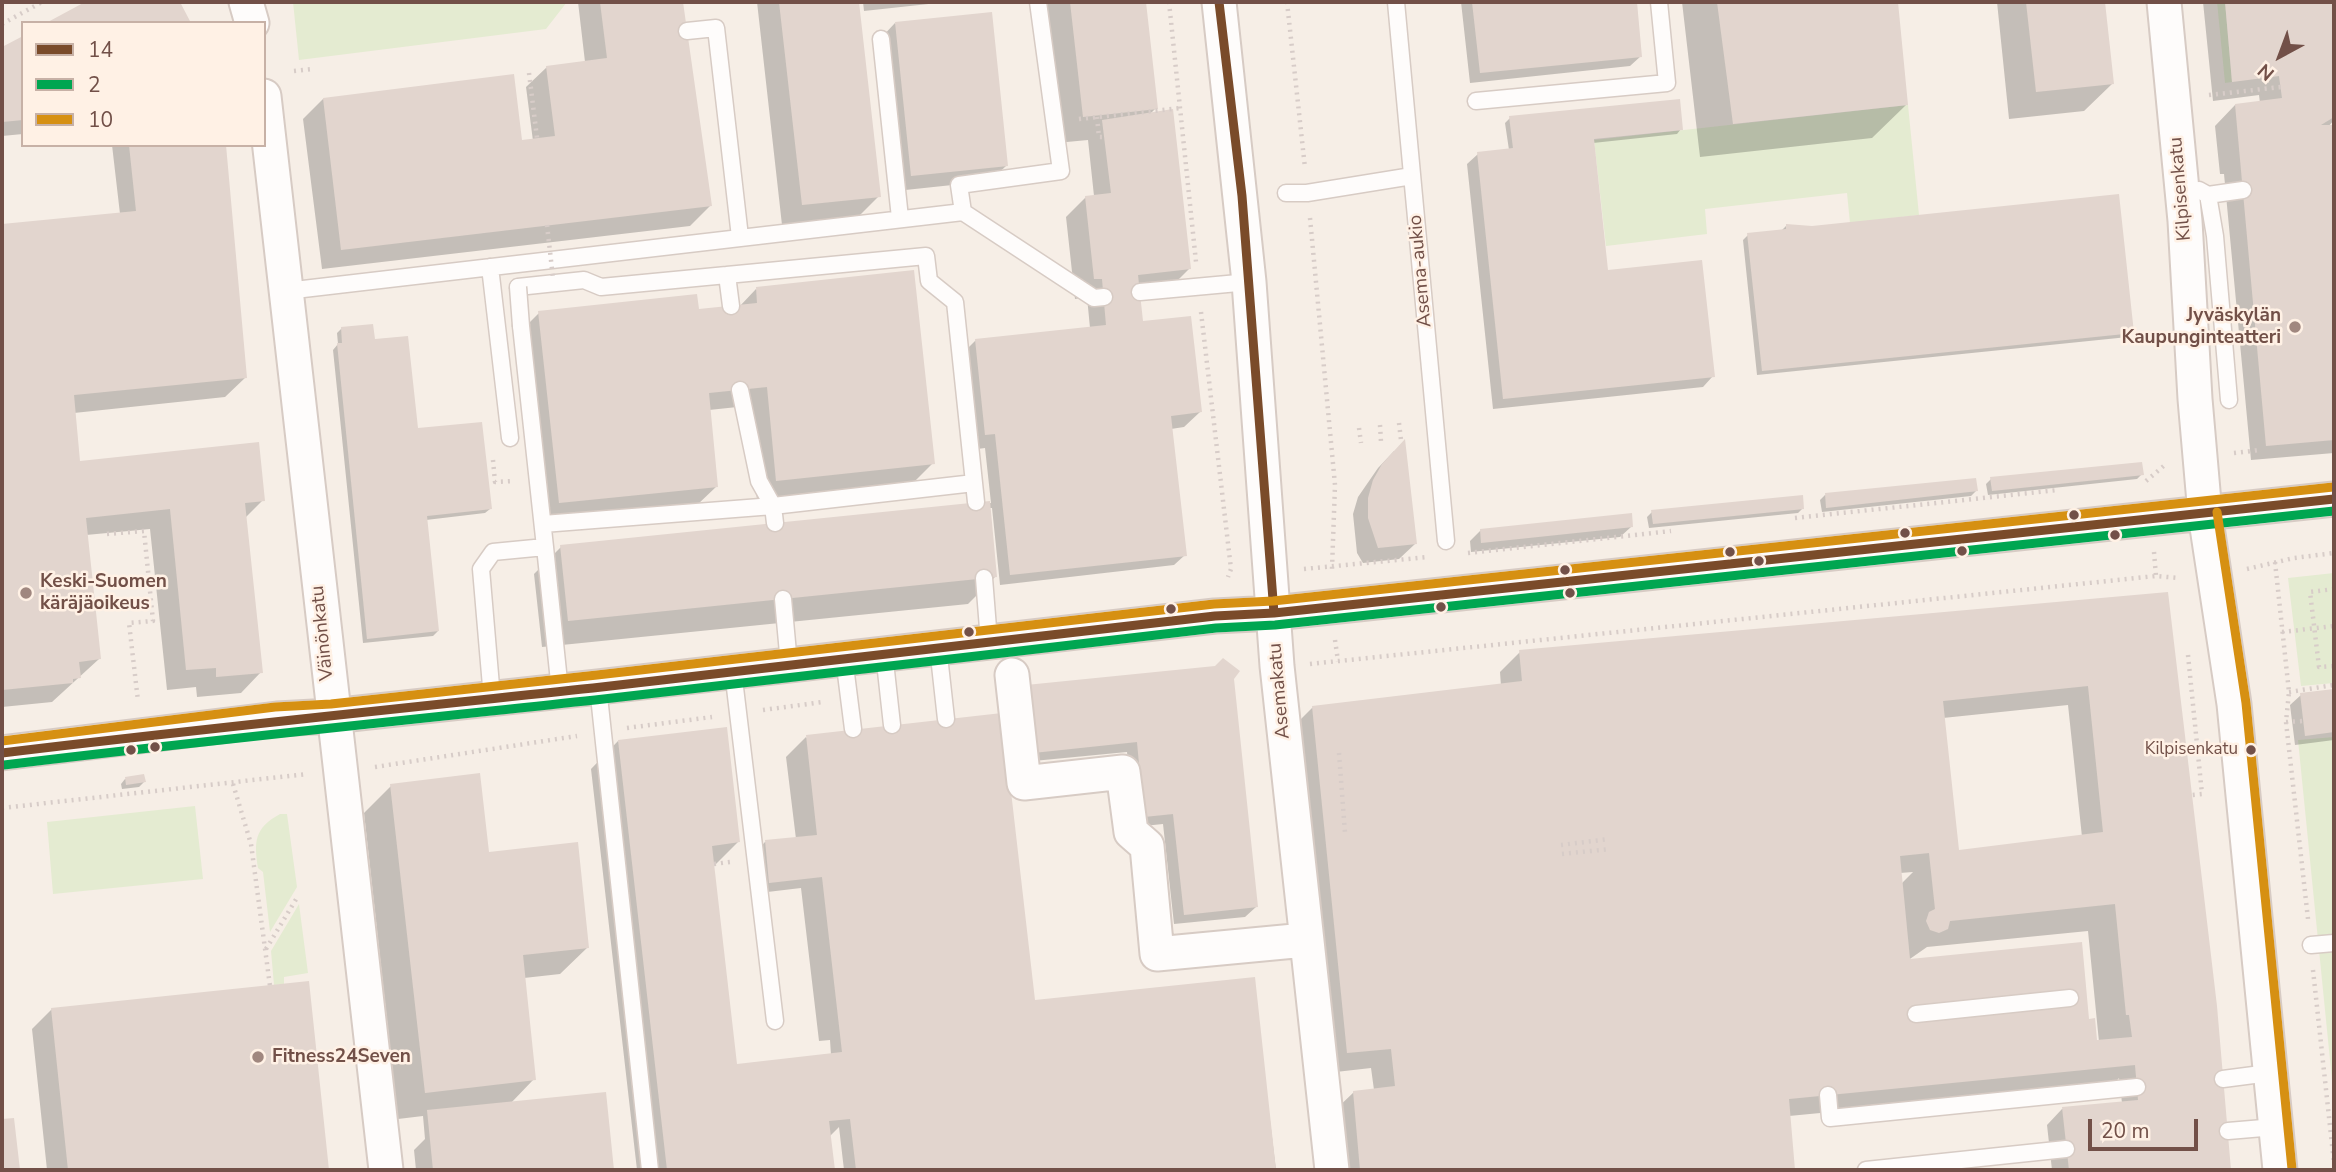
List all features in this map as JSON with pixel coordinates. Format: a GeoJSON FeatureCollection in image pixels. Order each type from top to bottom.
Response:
{"type":"FeatureCollection","features":[{"type":"Feature","properties":{"kind":"street"},"geometry":{"type":"LineString","coordinates":[[246,2],[251,21]]}},
{"type":"Feature","properties":{"kind":"street","name":"Asemakatu"},"geometry":{"type":"LineString","coordinates":[[1219,2],[1250,282],[1277,666],[1332,1170]]}},
{"type":"Feature","properties":{"kind":"street","name":"Kilpisenkatu"},"geometry":{"type":"LineString","coordinates":[[2164,2],[2194,188],[2205,514],[2234,704],[2280,1170]]}},
{"type":"Feature","properties":{"kind":"street","name":"Väinönkatu"},"geometry":{"type":"LineString","coordinates":[[266,114],[332,716],[386,1170]]}},
{"type":"Feature","properties":{"kind":"street"},"geometry":{"type":"LineString","coordinates":[[2,753],[277,719],[332,716],[598,687],[1215,616],[1274,612],[2334,499]]}},
{"type":"Feature","properties":{"kind":"street"},"geometry":{"type":"LineString","coordinates":[[1012,676],[1024,783],[1123,772],[1131,832],[1147,846],[1157,954],[1305,940]]}},
{"type":"Feature","properties":{"kind":"lane"},"geometry":{"type":"LineString","coordinates":[[963,212],[958,178],[1061,171],[1038,2]]}},
{"type":"Feature","properties":{"kind":"lane","name":"Asema-aukio"},"geometry":{"type":"LineString","coordinates":[[1396,2],[1443,548]]}},
{"type":"Feature","properties":{"kind":"lane"},"geometry":{"type":"LineString","coordinates":[[1476,101],[1667,83],[1658,2]]}},
{"type":"Feature","properties":{"kind":"lane"},"geometry":{"type":"LineString","coordinates":[[687,31],[716,28],[740,237]]}},
{"type":"Feature","properties":{"kind":"lane"},"geometry":{"type":"LineString","coordinates":[[881,39],[901,159],[900,218]]}},
{"type":"Feature","properties":{"kind":"lane"},"geometry":{"type":"LineString","coordinates":[[1286,193],[1307,193],[1412,176]]}},
{"type":"Feature","properties":{"kind":"lane"},"geometry":{"type":"LineString","coordinates":[[2229,400],[2215,236],[2194,188],[2243,190]]}},
{"type":"Feature","properties":{"kind":"lane"},"geometry":{"type":"LineString","coordinates":[[286,291],[963,212],[1094,298],[1104,297]]}},
{"type":"Feature","properties":{"kind":"lane"},"geometry":{"type":"LineString","coordinates":[[560,691],[518,287],[584,280],[601,287],[926,256],[929,281],[955,302],[976,502]]}},
{"type":"Feature","properties":{"kind":"lane"},"geometry":{"type":"LineString","coordinates":[[490,267],[510,438]]}},
{"type":"Feature","properties":{"kind":"lane"},"geometry":{"type":"LineString","coordinates":[[727,275],[731,306]]}},
{"type":"Feature","properties":{"kind":"lane"},"geometry":{"type":"LineString","coordinates":[[1140,292],[1250,282]]}},
{"type":"Feature","properties":{"kind":"lane"},"geometry":{"type":"LineString","coordinates":[[740,390],[759,481],[773,506],[775,523]]}},
{"type":"Feature","properties":{"kind":"lane"},"geometry":{"type":"LineString","coordinates":[[543,524],[773,506],[974,483]]}},
{"type":"Feature","properties":{"kind":"lane"},"geometry":{"type":"LineString","coordinates":[[492,698],[481,569],[493,552],[545,547]]}},
{"type":"Feature","properties":{"kind":"lane"},"geometry":{"type":"LineString","coordinates":[[984,578],[989,641]]}},
{"type":"Feature","properties":{"kind":"lane"},"geometry":{"type":"LineString","coordinates":[[783,599],[789,664]]}},
{"type":"Feature","properties":{"kind":"lane"},"geometry":{"type":"LineString","coordinates":[[938,647],[946,719]]}},
{"type":"Feature","properties":{"kind":"lane"},"geometry":{"type":"LineString","coordinates":[[884,653],[892,725]]}},
{"type":"Feature","properties":{"kind":"lane"},"geometry":{"type":"LineString","coordinates":[[844,658],[853,729]]}},
{"type":"Feature","properties":{"kind":"lane"},"geometry":{"type":"LineString","coordinates":[[733,671],[775,1021]]}},
{"type":"Feature","properties":{"kind":"lane"},"geometry":{"type":"LineString","coordinates":[[598,687],[650,1170]]}},
{"type":"Feature","properties":{"kind":"lane"},"geometry":{"type":"LineString","coordinates":[[2311,945],[2334,943]]}},
{"type":"Feature","properties":{"kind":"lane"},"geometry":{"type":"LineString","coordinates":[[1916,1014],[2070,998]]}},
{"type":"Feature","properties":{"kind":"lane"},"geometry":{"type":"LineString","coordinates":[[2223,1079],[2269,1073]]}},
{"type":"Feature","properties":{"kind":"lane"},"geometry":{"type":"LineString","coordinates":[[1828,1095],[1830,1118],[2137,1087]]}},
{"type":"Feature","properties":{"kind":"lane"},"geometry":{"type":"LineString","coordinates":[[2228,1131],[2275,1127]]}},
{"type":"Feature","properties":{"kind":"lane"},"geometry":{"type":"LineString","coordinates":[[1866,1170],[2066,1149]]}},
{"type":"Feature","properties":{"kind":"path"},"geometry":{"type":"LineString","coordinates":[[2,24],[42,2]]}},
{"type":"Feature","properties":{"kind":"path"},"geometry":{"type":"LineString","coordinates":[[1287,2],[1335,485],[1331,576]]}},
{"type":"Feature","properties":{"kind":"path"},"geometry":{"type":"LineString","coordinates":[[293,71],[312,69]]}},
{"type":"Feature","properties":{"kind":"path"},"geometry":{"type":"LineString","coordinates":[[529,73],[537,138]]}},
{"type":"Feature","properties":{"kind":"path"},"geometry":{"type":"LineString","coordinates":[[2198,96],[2281,87]]}},
{"type":"Feature","properties":{"kind":"path"},"geometry":{"type":"LineString","coordinates":[[1054,122],[1180,108]]}},
{"type":"Feature","properties":{"kind":"path"},"geometry":{"type":"LineString","coordinates":[[1097,117],[1099,137],[1105,137]]}},
{"type":"Feature","properties":{"kind":"path"},"geometry":{"type":"LineString","coordinates":[[547,225],[553,278]]}},
{"type":"Feature","properties":{"kind":"path"},"geometry":{"type":"LineString","coordinates":[[1399,423],[1401,440]]}},
{"type":"Feature","properties":{"kind":"path"},"geometry":{"type":"LineString","coordinates":[[1380,425],[1381,442]]}},
{"type":"Feature","properties":{"kind":"path"},"geometry":{"type":"LineString","coordinates":[[1359,428],[1361,443]]}},
{"type":"Feature","properties":{"kind":"path"},"geometry":{"type":"LineString","coordinates":[[1782,519],[1989,497]]}},
{"type":"Feature","properties":{"kind":"path"},"geometry":{"type":"LineString","coordinates":[[1467,553],[1685,530]]}},
{"type":"Feature","properties":{"kind":"path"},"geometry":{"type":"LineString","coordinates":[[107,534],[145,531],[153,621],[129,623],[138,701]]}},
{"type":"Feature","properties":{"kind":"path"},"geometry":{"type":"LineString","coordinates":[[1298,570],[1332,567],[1443,548]]}},
{"type":"Feature","properties":{"kind":"path"},"geometry":{"type":"LineString","coordinates":[[2248,569],[2274,562],[2334,554]]}},
{"type":"Feature","properties":{"kind":"path"},"geometry":{"type":"LineString","coordinates":[[2274,562],[2289,692],[2287,722],[2303,721]]}},
{"type":"Feature","properties":{"kind":"path"},"geometry":{"type":"LineString","coordinates":[[1277,666],[2157,576],[2180,578],[2181,591]]}},
{"type":"Feature","properties":{"kind":"path"},"geometry":{"type":"LineString","coordinates":[[2334,589],[2310,592],[2319,667],[2334,666]]}},
{"type":"Feature","properties":{"kind":"path"},"geometry":{"type":"LineString","coordinates":[[2282,632],[2334,626]]}},
{"type":"Feature","properties":{"kind":"path"},"geometry":{"type":"LineString","coordinates":[[2187,646],[2202,793],[2192,795]]}},
{"type":"Feature","properties":{"kind":"path"},"geometry":{"type":"LineString","coordinates":[[2289,692],[2334,685]]}},
{"type":"Feature","properties":{"kind":"path"},"geometry":{"type":"LineString","coordinates":[[2,808],[339,771],[850,698]]}},
{"type":"Feature","properties":{"kind":"path"},"geometry":{"type":"LineString","coordinates":[[1339,753],[1345,833]]}},
{"type":"Feature","properties":{"kind":"path"},"geometry":{"type":"LineString","coordinates":[[233,784],[251,844],[270,986]]}},
{"type":"Feature","properties":{"kind":"path"},"geometry":{"type":"LineString","coordinates":[[1561,845],[1609,839]]}},
{"type":"Feature","properties":{"kind":"path"},"geometry":{"type":"LineString","coordinates":[[1562,854],[1611,849]]}},
{"type":"Feature","properties":{"kind":"path"},"geometry":{"type":"LineString","coordinates":[[714,864],[729,862]]}},
{"type":"Feature","properties":{"kind":"path"},"geometry":{"type":"LineString","coordinates":[[265,951],[298,896]]}},
{"type":"Feature","properties":{"kind":"path"},"geometry":{"type":"LineString","coordinates":[[2334,1139],[2334,1163]]}},
{"type":"Feature","properties":{"kind":"green space"},"geometry":{"type":"Polygon","coordinates":[[[293,2],[567,2],[546,29],[299,60],[293,2]]]}},
{"type":"Feature","properties":{"kind":"green space"},"geometry":{"type":"Polygon","coordinates":[[[2217,2],[2225,2],[2232,82],[2225,83],[2217,2]]]}},
{"type":"Feature","properties":{"kind":"green space"},"geometry":{"type":"Polygon","coordinates":[[[1908,105],[1919,215],[1850,223],[1847,193],[1705,209],[1707,234],[1606,246],[1594,140],[1908,105]]]}},
{"type":"Feature","properties":{"kind":"green space"},"geometry":{"type":"Polygon","coordinates":[[[2334,573],[2334,683],[2301,686],[2288,578],[2334,573]]]}},
{"type":"Feature","properties":{"kind":"green space"},"geometry":{"type":"Polygon","coordinates":[[[2334,737],[2334,1100],[2298,740],[2334,737]]]}},
{"type":"Feature","properties":{"kind":"green space"},"geometry":{"type":"Polygon","coordinates":[[[195,806],[203,879],[53,894],[47,822],[195,806]]]}},
{"type":"Feature","properties":{"kind":"green space"},"geometry":{"type":"Polygon","coordinates":[[[280,814],[287,814],[297,887],[270,932],[263,872],[258,868],[256,843],[265,825],[280,814]]]}},
{"type":"Feature","properties":{"kind":"green space"},"geometry":{"type":"Polygon","coordinates":[[[299,904],[308,973],[284,977],[284,984],[274,985],[271,951],[299,904]]]}},
{"type":"Feature","properties":{"kind":"building"},"geometry":{"type":"Polygon","coordinates":[[[85,2],[180,2],[190,21],[50,21],[85,2]]]}},
{"type":"Feature","properties":{"kind":"building"},"geometry":{"type":"Polygon","coordinates":[[[600,2],[683,2],[712,206],[341,250],[323,98],[514,74],[522,140],[555,136],[546,66],[607,58],[600,2]]]}},
{"type":"Feature","properties":{"kind":"building"},"geometry":{"type":"Polygon","coordinates":[[[779,2],[859,2],[881,197],[802,205],[779,2]]]}},
{"type":"Feature","properties":{"kind":"building"},"geometry":{"type":"Polygon","coordinates":[[[1070,2],[1146,2],[1158,109],[1083,117],[1070,2]]]}},
{"type":"Feature","properties":{"kind":"building"},"geometry":{"type":"Polygon","coordinates":[[[1472,2],[1637,2],[1642,57],[1480,73],[1472,2]]]}},
{"type":"Feature","properties":{"kind":"building"},"geometry":{"type":"Polygon","coordinates":[[[1717,2],[1898,2],[1908,105],[1733,124],[1717,2]]]}},
{"type":"Feature","properties":{"kind":"building"},"geometry":{"type":"Polygon","coordinates":[[[2026,2],[2105,2],[2114,84],[2036,92],[2026,2]]]}},
{"type":"Feature","properties":{"kind":"building","name":"Jyväskylän Kaupunginteatteri"},"geometry":{"type":"Polygon","coordinates":[[[2225,2],[2334,2],[2334,117],[2321,125],[2334,125],[2334,440],[2266,446],[2235,104],[2282,98],[2279,76],[2232,82],[2225,2]]]}},
{"type":"Feature","properties":{"kind":"building"},"geometry":{"type":"Polygon","coordinates":[[[992,12],[1008,166],[911,176],[895,22],[992,12]]]}},
{"type":"Feature","properties":{"kind":"building"},"geometry":{"type":"Polygon","coordinates":[[[21,37],[21,120],[2,122],[2,47],[21,37]]]}},
{"type":"Feature","properties":{"kind":"building"},"geometry":{"type":"Polygon","coordinates":[[[1680,99],[1683,130],[1594,139],[1608,270],[1702,260],[1715,377],[1503,399],[1477,152],[1513,148],[1509,116],[1680,99]]]}},
{"type":"Feature","properties":{"kind":"building"},"geometry":{"type":"Polygon","coordinates":[[[1173,109],[1191,269],[1138,275],[1143,321],[1191,316],[1202,412],[1171,416],[1187,556],[1010,575],[995,434],[985,435],[975,339],[1106,325],[1102,279],[1094,279],[1085,196],[1111,193],[1102,120],[1173,109]]]}},
{"type":"Feature","properties":{"kind":"building"},"geometry":{"type":"Polygon","coordinates":[[[129,147],[226,147],[247,378],[74,395],[80,461],[259,442],[265,501],[245,503],[263,673],[216,677],[216,668],[186,670],[170,509],[86,518],[101,659],[79,662],[81,678],[73,679],[73,683],[2,690],[2,224],[136,211],[129,147]]]}},
{"type":"Feature","properties":{"kind":"building"},"geometry":{"type":"Polygon","coordinates":[[[2119,194],[2134,333],[1762,371],[1747,233],[1786,229],[1786,224],[1812,226],[2119,194]]]}},
{"type":"Feature","properties":{"kind":"building"},"geometry":{"type":"Polygon","coordinates":[[[914,270],[935,464],[776,481],[767,387],[709,393],[718,487],[559,503],[538,311],[697,294],[699,309],[757,303],[756,287],[914,270]]]}},
{"type":"Feature","properties":{"kind":"building"},"geometry":{"type":"Polygon","coordinates":[[[373,324],[375,339],[408,336],[418,428],[482,422],[492,509],[427,516],[439,631],[367,639],[337,343],[342,343],[341,327],[373,324]]]}},
{"type":"Feature","properties":{"kind":"building"},"geometry":{"type":"Polygon","coordinates":[[[1405,439],[1417,544],[1378,548],[1368,518],[1368,498],[1373,480],[1382,464],[1405,439]]]}},
{"type":"Feature","properties":{"kind":"building"},"geometry":{"type":"Polygon","coordinates":[[[2142,462],[2144,475],[1992,491],[1990,477],[2142,462]]]}},
{"type":"Feature","properties":{"kind":"building"},"geometry":{"type":"Polygon","coordinates":[[[1976,478],[1978,491],[1826,508],[1825,493],[1976,478]]]}},
{"type":"Feature","properties":{"kind":"building"},"geometry":{"type":"Polygon","coordinates":[[[1803,495],[1804,509],[1653,524],[1651,510],[1803,495]]]}},
{"type":"Feature","properties":{"kind":"building"},"geometry":{"type":"Polygon","coordinates":[[[990,501],[997,577],[568,621],[560,545],[990,501]]]}},
{"type":"Feature","properties":{"kind":"building"},"geometry":{"type":"Polygon","coordinates":[[[1632,513],[1633,527],[1481,543],[1480,529],[1632,513]]]}},
{"type":"Feature","properties":{"kind":"building"},"geometry":{"type":"Polygon","coordinates":[[[2168,592],[2217,1006],[2231,1170],[2069,1170],[2062,1107],[2138,1100],[2135,1065],[1789,1099],[1795,1170],[1360,1170],[1353,1091],[1395,1086],[1391,1049],[1347,1053],[1312,706],[1522,681],[1519,650],[2168,592]],[[2088,686],[1943,701],[1959,850],[2103,832],[2088,686]],[[1929,853],[1900,856],[1910,959],[2082,942],[2089,1019],[2095,1018],[2097,1040],[2132,1037],[2129,1015],[2126,1015],[2115,904],[1950,921],[1948,929],[1939,933],[1930,930],[1926,921],[1929,912],[1935,909],[1929,853]]]}},
{"type":"Feature","properties":{"kind":"building"},"geometry":{"type":"Polygon","coordinates":[[[1223,658],[1240,671],[1234,679],[1258,907],[1184,915],[1173,814],[1144,817],[1137,742],[1033,753],[1026,685],[1215,666],[1223,658]]]}},
{"type":"Feature","properties":{"kind":"building"},"geometry":{"type":"Polygon","coordinates":[[[2334,689],[2334,732],[2305,736],[2300,693],[2334,689]]]}},
{"type":"Feature","properties":{"kind":"building"},"geometry":{"type":"Polygon","coordinates":[[[1002,713],[1035,1000],[1255,977],[1276,1170],[856,1170],[850,1119],[829,1121],[835,1170],[667,1170],[618,740],[727,727],[740,842],[712,846],[737,1064],[842,1052],[822,877],[769,883],[765,840],[817,835],[806,735],[1002,713]]]}},
{"type":"Feature","properties":{"kind":"building"},"geometry":{"type":"Polygon","coordinates":[[[480,773],[489,852],[578,842],[589,948],[523,955],[536,1080],[425,1093],[390,784],[480,773]]]}},
{"type":"Feature","properties":{"kind":"building"},"geometry":{"type":"Polygon","coordinates":[[[144,774],[146,782],[126,785],[125,777],[144,774]]]}},
{"type":"Feature","properties":{"kind":"building"},"geometry":{"type":"Polygon","coordinates":[[[309,981],[329,1170],[68,1170],[51,1008],[309,981]]]}},
{"type":"Feature","properties":{"kind":"building"},"geometry":{"type":"Polygon","coordinates":[[[606,1092],[614,1170],[433,1170],[427,1110],[606,1092]]]}},
{"type":"Feature","properties":{"kind":"building"},"geometry":{"type":"Polygon","coordinates":[[[14,1118],[20,1170],[2,1170],[2,1119],[14,1118]]]}},
{"type":"Feature","properties":{"kind":"transit line","name":"14"},"geometry":{"type":"LineString","coordinates":[[1219,2],[1242,196],[1274,613]]}},
{"type":"Feature","properties":{"kind":"transit line","name":"10"},"geometry":{"type":"LineString","coordinates":[[2,741],[275,707],[331,704],[597,675],[1214,604],[1273,601],[2333,487]]}},
{"type":"Feature","properties":{"kind":"transit line","name":"14"},"geometry":{"type":"LineString","coordinates":[[2,753],[1215,616],[1274,613],[2334,499]]}},
{"type":"Feature","properties":{"kind":"transit line","name":"2"},"geometry":{"type":"LineString","coordinates":[[4,765],[1216,628],[1275,625],[2334,511]]}},
{"type":"Feature","properties":{"kind":"transit line","name":"10"},"geometry":{"type":"LineString","coordinates":[[2217,512],[2246,703],[2292,1169]]}},
{"type":"Feature","properties":{"kind":"place","name":"Jyväskylän Kaupunginteatteri"},"geometry":{"type":"Point","coordinates":[2295,327]}},
{"type":"Feature","properties":{"kind":"place","name":"Keski-Suomen käräjäoikeus"},"geometry":{"type":"Point","coordinates":[26,593]}},
{"type":"Feature","properties":{"kind":"place","name":"Kilpisenkatu"},"geometry":{"type":"Point","coordinates":[2251,750]}},
{"type":"Feature","properties":{"kind":"place","name":"Fitness24Seven"},"geometry":{"type":"Point","coordinates":[258,1057]}}]}
